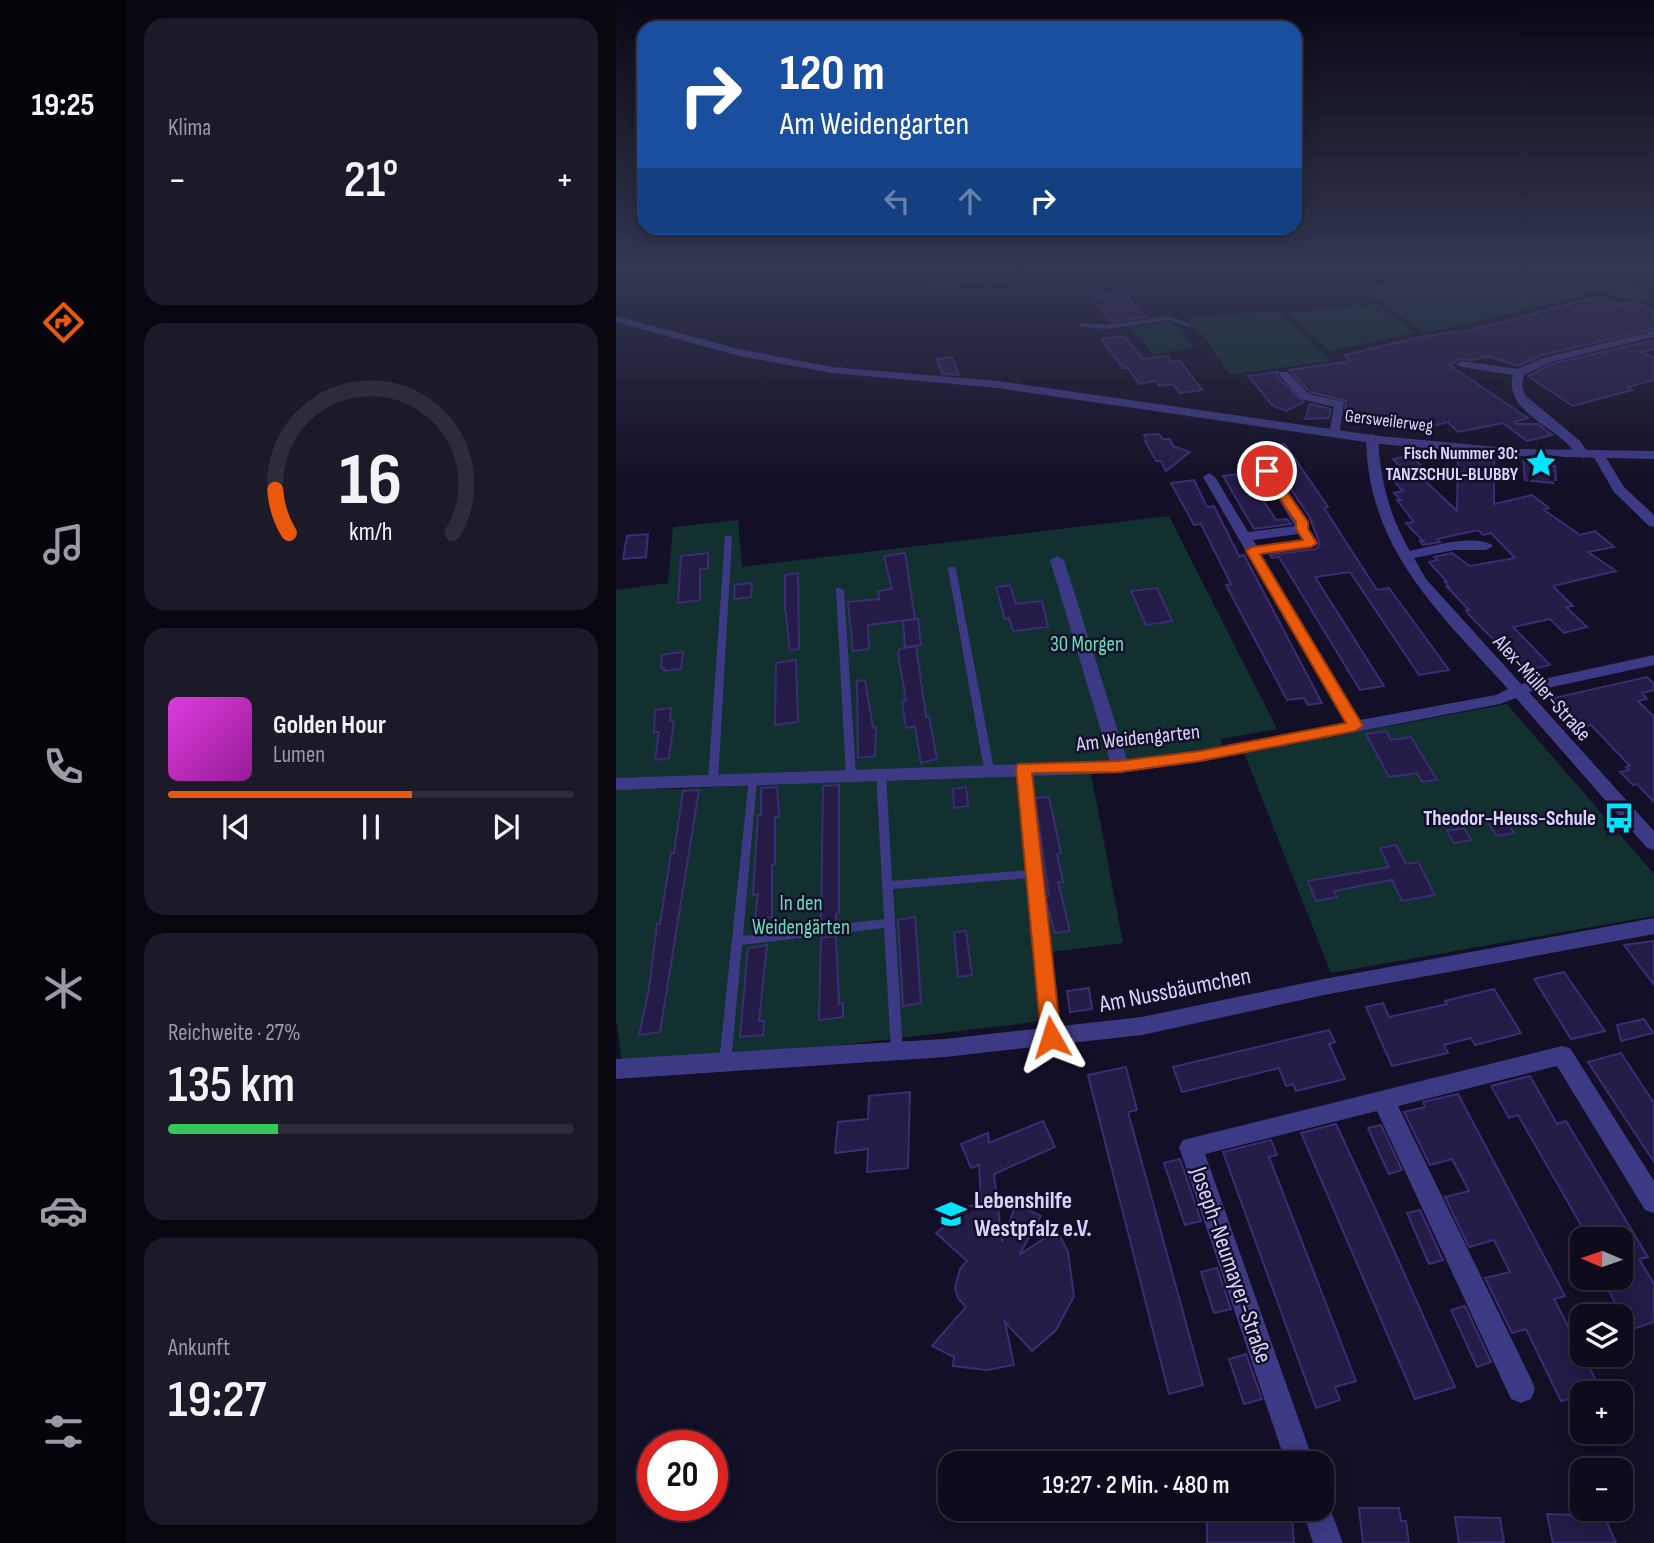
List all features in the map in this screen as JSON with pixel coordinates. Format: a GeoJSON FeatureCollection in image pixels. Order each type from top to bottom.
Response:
{"type":"FeatureCollection","features":[{"type":"Feature","properties":{"kind":"street","name":"Gersweilerweg"},"geometry":{"type":"LineString","coordinates":[[693,340],[769,361],[890,377],[1015,386],[1121,404],[1372,438],[1499,451],[1654,455]]}},
{"type":"Feature","properties":{"kind":"street"},"geometry":{"type":"LineString","coordinates":[[1462,364],[1519,373],[1547,360],[1629,340]]}},
{"type":"Feature","properties":{"kind":"street"},"geometry":{"type":"LineString","coordinates":[[1519,373],[1514,383],[1518,396],[1575,441],[1583,454]]}},
{"type":"Feature","properties":{"kind":"street"},"geometry":{"type":"LineString","coordinates":[[1284,374],[1305,397],[1340,405],[1335,433]]}},
{"type":"Feature","properties":{"kind":"street","name":"Alex-Müller-Straße"},"geometry":{"type":"LineString","coordinates":[[1372,438],[1373,471],[1381,503],[1390,529],[1405,556],[1441,607],[1654,843]]}},
{"type":"Feature","properties":{"kind":"street"},"geometry":{"type":"LineString","coordinates":[[1598,454],[1619,489],[1654,523]]}},
{"type":"Feature","properties":{"kind":"street"},"geometry":{"type":"LineString","coordinates":[[1252,551],[1311,543],[1302,529],[1302,522],[1267,471]]}},
{"type":"Feature","properties":{"kind":"street"},"geometry":{"type":"LineString","coordinates":[[1209,477],[1355,726]]}},
{"type":"Feature","properties":{"kind":"street"},"geometry":{"type":"LineString","coordinates":[[1244,537],[1302,529]]}},
{"type":"Feature","properties":{"kind":"street"},"geometry":{"type":"LineString","coordinates":[[1405,556],[1454,546],[1486,546]]}},
{"type":"Feature","properties":{"kind":"street"},"geometry":{"type":"LineString","coordinates":[[1057,560],[1119,767]]}},
{"type":"Feature","properties":{"kind":"street","name":"Am Weidengarten"},"geometry":{"type":"LineString","coordinates":[[616,784],[989,769],[1119,767],[1200,756],[1500,699],[1525,688],[1654,660]]}},
{"type":"Feature","properties":{"kind":"street","name":"Am Nussbäumchen"},"geometry":{"type":"LineString","coordinates":[[616,1069],[897,1052],[1142,1026],[1324,987],[1654,926]]}},
{"type":"Feature","properties":{"kind":"street","name":"Joseph-Neumayer-Straße"},"geometry":{"type":"LineString","coordinates":[[1295,1451],[1191,1147],[1562,1055],[1654,1202]]}},
{"type":"Feature","properties":{"kind":"street"},"geometry":{"type":"LineString","coordinates":[[1383,1099],[1521,1389]]}},
{"type":"Feature","properties":{"kind":"street"},"geometry":{"type":"LineString","coordinates":[[1320,1521],[1328,1543]]}},
{"type":"Feature","properties":{"kind":"lane"},"geometry":{"type":"LineString","coordinates":[[713,781],[728,538]]}},
{"type":"Feature","properties":{"kind":"lane"},"geometry":{"type":"LineString","coordinates":[[952,569],[989,769]]}},
{"type":"Feature","properties":{"kind":"lane"},"geometry":{"type":"LineString","coordinates":[[841,590],[851,775]]}},
{"type":"Feature","properties":{"kind":"lane"},"geometry":{"type":"LineString","coordinates":[[1024,768],[1051,1037]]}},
{"type":"Feature","properties":{"kind":"lane"},"geometry":{"type":"LineString","coordinates":[[881,774],[897,1052]]}},
{"type":"Feature","properties":{"kind":"lane"},"geometry":{"type":"LineString","coordinates":[[725,1062],[752,780]]}},
{"type":"Feature","properties":{"kind":"lane"},"geometry":{"type":"LineString","coordinates":[[888,885],[1033,874]]}},
{"type":"Feature","properties":{"kind":"lane"},"geometry":{"type":"LineString","coordinates":[[737,941],[890,923]]}},
{"type":"Feature","properties":{"kind":"green space"},"geometry":{"type":"Polygon","coordinates":[[[1142,340],[1188,340],[1195,348],[1153,354],[1142,340]]]}},
{"type":"Feature","properties":{"kind":"green space"},"geometry":{"type":"Polygon","coordinates":[[[1205,340],[1309,340],[1331,361],[1229,375],[1205,340]]]}},
{"type":"Feature","properties":{"kind":"green space"},"geometry":{"type":"Polygon","coordinates":[[[1316,340],[1381,340],[1328,351],[1316,340]]]}},
{"type":"Feature","properties":{"kind":"green space","name":"30 Morgen"},"geometry":{"type":"Polygon","coordinates":[[[1169,516],[1277,729],[1220,739],[1223,748],[1135,760],[616,780],[616,590],[668,583],[673,527],[738,520],[742,567],[1169,516]]]}},
{"type":"Feature","properties":{"kind":"green space"},"geometry":{"type":"Polygon","coordinates":[[[1507,704],[1654,874],[1654,916],[1331,973],[1244,753],[1507,704]]]}},
{"type":"Feature","properties":{"kind":"green space","name":"In den Weidengärten"},"geometry":{"type":"Polygon","coordinates":[[[1090,768],[1123,943],[1050,952],[1059,1019],[824,1047],[622,1064],[616,1019],[616,789],[675,789],[1090,768]]]}},
{"type":"Feature","properties":{"kind":"building"},"geometry":{"type":"Polygon","coordinates":[[[1102,340],[1127,340],[1143,359],[1168,356],[1172,362],[1180,361],[1202,390],[1180,393],[1173,384],[1159,386],[1156,381],[1139,384],[1128,368],[1123,368],[1102,340]]]}},
{"type":"Feature","properties":{"kind":"building"},"geometry":{"type":"Polygon","coordinates":[[[1408,340],[1607,340],[1542,355],[1518,366],[1488,356],[1472,360],[1461,359],[1449,365],[1528,418],[1515,422],[1516,424],[1538,424],[1552,435],[1527,441],[1503,423],[1458,432],[1448,422],[1417,430],[1412,426],[1344,420],[1346,401],[1310,392],[1289,370],[1351,361],[1344,355],[1408,340]]]}},
{"type":"Feature","properties":{"kind":"building"},"geometry":{"type":"Polygon","coordinates":[[[1654,340],[1654,349],[1642,352],[1654,358],[1654,380],[1628,387],[1632,390],[1573,406],[1528,376],[1552,364],[1654,340]]]}},
{"type":"Feature","properties":{"kind":"building"},"geometry":{"type":"Polygon","coordinates":[[[952,357],[959,375],[942,374],[937,359],[952,357]]]}},
{"type":"Feature","properties":{"kind":"building"},"geometry":{"type":"Polygon","coordinates":[[[1278,372],[1278,378],[1304,402],[1286,411],[1273,406],[1248,376],[1278,372]]]}},
{"type":"Feature","properties":{"kind":"building"},"geometry":{"type":"Polygon","coordinates":[[[1310,404],[1331,409],[1329,418],[1305,419],[1310,404]]]}},
{"type":"Feature","properties":{"kind":"building"},"geometry":{"type":"Polygon","coordinates":[[[1159,434],[1163,439],[1170,439],[1173,446],[1190,452],[1166,471],[1161,461],[1156,461],[1145,441],[1144,435],[1159,434]]]}},
{"type":"Feature","properties":{"kind":"building"},"geometry":{"type":"Polygon","coordinates":[[[1285,444],[1328,507],[1324,508],[1377,590],[1389,588],[1449,670],[1419,675],[1350,572],[1315,577],[1384,686],[1360,690],[1279,557],[1272,558],[1270,555],[1316,549],[1320,544],[1309,516],[1270,458],[1273,457],[1266,446],[1285,444]]]}},
{"type":"Feature","properties":{"kind":"building"},"geometry":{"type":"Polygon","coordinates":[[[1458,454],[1494,457],[1494,504],[1532,495],[1549,508],[1544,510],[1580,535],[1595,531],[1614,547],[1588,552],[1616,571],[1553,586],[1573,606],[1566,607],[1587,627],[1564,633],[1550,619],[1513,627],[1550,665],[1525,671],[1469,615],[1466,610],[1469,610],[1447,587],[1447,582],[1429,562],[1438,560],[1434,557],[1452,553],[1470,566],[1515,558],[1491,533],[1483,535],[1478,530],[1437,539],[1440,542],[1423,545],[1420,541],[1423,541],[1406,523],[1414,522],[1397,500],[1401,500],[1394,493],[1403,491],[1393,480],[1419,475],[1457,511],[1458,454]]]}},
{"type":"Feature","properties":{"kind":"building"},"geometry":{"type":"Polygon","coordinates":[[[1411,455],[1426,471],[1408,474],[1393,459],[1411,455]]]}},
{"type":"Feature","properties":{"kind":"building"},"geometry":{"type":"Polygon","coordinates":[[[1523,459],[1546,461],[1547,466],[1555,466],[1556,480],[1552,480],[1553,483],[1525,480],[1523,459]]]}},
{"type":"Feature","properties":{"kind":"building"},"geometry":{"type":"Polygon","coordinates":[[[1245,473],[1276,520],[1287,519],[1291,524],[1254,529],[1223,476],[1245,473]]]}},
{"type":"Feature","properties":{"kind":"building"},"geometry":{"type":"Polygon","coordinates":[[[1194,480],[1207,507],[1214,506],[1239,556],[1244,555],[1322,703],[1308,705],[1304,698],[1287,700],[1226,585],[1231,584],[1201,524],[1194,525],[1171,483],[1194,480]]]}},
{"type":"Feature","properties":{"kind":"building"},"geometry":{"type":"Polygon","coordinates":[[[648,534],[646,557],[623,559],[627,536],[648,534]]]}},
{"type":"Feature","properties":{"kind":"building"},"geometry":{"type":"Polygon","coordinates":[[[708,553],[708,569],[700,569],[700,600],[678,603],[681,556],[708,553]]]}},
{"type":"Feature","properties":{"kind":"building"},"geometry":{"type":"Polygon","coordinates":[[[905,553],[915,619],[868,625],[869,649],[853,651],[848,602],[879,599],[878,591],[892,589],[884,556],[905,553]]]}},
{"type":"Feature","properties":{"kind":"building"},"geometry":{"type":"Polygon","coordinates":[[[798,573],[799,649],[790,650],[785,607],[785,575],[798,573]]]}},
{"type":"Feature","properties":{"kind":"building"},"geometry":{"type":"Polygon","coordinates":[[[752,583],[751,597],[734,599],[735,585],[752,583]]]}},
{"type":"Feature","properties":{"kind":"building"},"geometry":{"type":"Polygon","coordinates":[[[1010,585],[1016,604],[1042,601],[1048,627],[1013,631],[1009,618],[1005,619],[996,587],[1010,585]]]}},
{"type":"Feature","properties":{"kind":"building"},"geometry":{"type":"Polygon","coordinates":[[[1157,588],[1172,621],[1146,625],[1131,591],[1157,588]]]}},
{"type":"Feature","properties":{"kind":"building"},"geometry":{"type":"Polygon","coordinates":[[[918,619],[921,645],[905,647],[903,621],[918,619]]]}},
{"type":"Feature","properties":{"kind":"building"},"geometry":{"type":"Polygon","coordinates":[[[916,646],[926,717],[929,716],[937,759],[921,763],[915,726],[906,728],[902,701],[906,700],[898,653],[900,649],[916,646]]]}},
{"type":"Feature","properties":{"kind":"building"},"geometry":{"type":"Polygon","coordinates":[[[683,652],[681,669],[664,671],[664,668],[661,668],[662,655],[683,652]]]}},
{"type":"Feature","properties":{"kind":"building"},"geometry":{"type":"Polygon","coordinates":[[[796,660],[798,722],[775,725],[776,663],[796,660]]]}},
{"type":"Feature","properties":{"kind":"building"},"geometry":{"type":"Polygon","coordinates":[[[1647,677],[1654,684],[1654,690],[1642,693],[1647,699],[1638,701],[1654,717],[1654,802],[1637,784],[1633,785],[1620,772],[1629,770],[1626,767],[1630,766],[1591,725],[1584,727],[1571,713],[1566,713],[1554,698],[1647,677]]]}},
{"type":"Feature","properties":{"kind":"building"},"geometry":{"type":"Polygon","coordinates":[[[865,680],[873,728],[876,727],[875,756],[858,758],[857,681],[865,680]]]}},
{"type":"Feature","properties":{"kind":"building"},"geometry":{"type":"Polygon","coordinates":[[[671,708],[670,721],[674,720],[669,758],[655,760],[659,732],[654,732],[655,710],[671,708]]]}},
{"type":"Feature","properties":{"kind":"building"},"geometry":{"type":"Polygon","coordinates":[[[1386,731],[1391,740],[1411,737],[1437,780],[1422,782],[1417,773],[1389,777],[1366,734],[1386,731]]]}},
{"type":"Feature","properties":{"kind":"building"},"geometry":{"type":"Polygon","coordinates":[[[839,785],[839,913],[836,914],[836,922],[821,924],[823,788],[839,785]]]}},
{"type":"Feature","properties":{"kind":"building"},"geometry":{"type":"Polygon","coordinates":[[[777,787],[779,817],[775,817],[772,917],[755,919],[758,894],[753,895],[761,788],[777,787]]]}},
{"type":"Feature","properties":{"kind":"building"},"geometry":{"type":"Polygon","coordinates":[[[966,787],[968,806],[954,808],[953,789],[966,787]]]}},
{"type":"Feature","properties":{"kind":"building"},"geometry":{"type":"Polygon","coordinates":[[[699,790],[660,1032],[639,1035],[649,989],[657,924],[660,924],[671,853],[674,853],[683,791],[699,790]]]}},
{"type":"Feature","properties":{"kind":"building"},"geometry":{"type":"Polygon","coordinates":[[[1049,797],[1061,853],[1057,854],[1063,882],[1058,882],[1070,931],[1055,933],[1045,897],[1049,896],[1035,798],[1049,797]]]}},
{"type":"Feature","properties":{"kind":"building"},"geometry":{"type":"Polygon","coordinates":[[[1506,821],[1514,833],[1497,836],[1489,824],[1506,821]]]}},
{"type":"Feature","properties":{"kind":"building"},"geometry":{"type":"Polygon","coordinates":[[[1464,828],[1471,840],[1454,843],[1447,831],[1464,828]]]}},
{"type":"Feature","properties":{"kind":"building"},"geometry":{"type":"Polygon","coordinates":[[[1396,845],[1406,864],[1418,862],[1435,895],[1402,901],[1392,880],[1334,891],[1337,897],[1316,901],[1308,881],[1389,867],[1380,848],[1396,845]]]}},
{"type":"Feature","properties":{"kind":"building"},"geometry":{"type":"Polygon","coordinates":[[[915,917],[921,1003],[903,1006],[898,920],[915,917]]]}},
{"type":"Feature","properties":{"kind":"building"},"geometry":{"type":"Polygon","coordinates":[[[966,931],[972,975],[958,977],[954,932],[966,931]]]}},
{"type":"Feature","properties":{"kind":"building"},"geometry":{"type":"Polygon","coordinates":[[[836,936],[839,1004],[843,1003],[843,1017],[819,1020],[821,938],[836,936]]]}},
{"type":"Feature","properties":{"kind":"building"},"geometry":{"type":"Polygon","coordinates":[[[1654,941],[1654,985],[1624,945],[1654,941]]]}},
{"type":"Feature","properties":{"kind":"building"},"geometry":{"type":"Polygon","coordinates":[[[767,945],[759,1021],[764,1021],[763,1035],[740,1037],[748,948],[767,945]]]}},
{"type":"Feature","properties":{"kind":"building"},"geometry":{"type":"Polygon","coordinates":[[[1564,972],[1605,1031],[1571,1039],[1534,979],[1564,972]]]}},
{"type":"Feature","properties":{"kind":"building"},"geometry":{"type":"Polygon","coordinates":[[[1089,988],[1092,1009],[1070,1012],[1067,991],[1089,988]]]}},
{"type":"Feature","properties":{"kind":"building"},"geometry":{"type":"Polygon","coordinates":[[[1494,989],[1521,1033],[1475,1045],[1471,1038],[1444,1045],[1448,1053],[1392,1066],[1366,1007],[1383,1003],[1389,1017],[1447,1004],[1445,1001],[1494,989]]]}},
{"type":"Feature","properties":{"kind":"building"},"geometry":{"type":"Polygon","coordinates":[[[1644,1019],[1653,1033],[1621,1041],[1617,1025],[1644,1019]]]}},
{"type":"Feature","properties":{"kind":"building"},"geometry":{"type":"Polygon","coordinates":[[[1329,1030],[1335,1042],[1329,1044],[1345,1079],[1296,1091],[1293,1084],[1286,1086],[1279,1068],[1182,1092],[1173,1067],[1329,1030]]]}},
{"type":"Feature","properties":{"kind":"building"},"geometry":{"type":"Polygon","coordinates":[[[1621,1053],[1654,1103],[1654,1162],[1588,1062],[1621,1053]]]}},
{"type":"Feature","properties":{"kind":"building"},"geometry":{"type":"Polygon","coordinates":[[[1126,1067],[1137,1110],[1128,1112],[1203,1385],[1169,1394],[1088,1075],[1126,1067]]]}},
{"type":"Feature","properties":{"kind":"building"},"geometry":{"type":"Polygon","coordinates":[[[1530,1076],[1557,1124],[1566,1121],[1630,1227],[1582,1227],[1518,1115],[1509,1118],[1491,1086],[1530,1076]]]}},
{"type":"Feature","properties":{"kind":"building"},"geometry":{"type":"Polygon","coordinates":[[[910,1092],[908,1168],[867,1172],[868,1149],[835,1153],[838,1122],[868,1119],[869,1096],[910,1092]]]}},
{"type":"Feature","properties":{"kind":"building"},"geometry":{"type":"Polygon","coordinates":[[[1458,1094],[1565,1296],[1554,1299],[1570,1330],[1570,1367],[1589,1367],[1596,1381],[1570,1381],[1570,1399],[1561,1401],[1526,1329],[1512,1333],[1485,1278],[1510,1272],[1494,1240],[1469,1247],[1445,1197],[1469,1191],[1452,1159],[1430,1165],[1404,1112],[1425,1107],[1423,1102],[1458,1094]]]}},
{"type":"Feature","properties":{"kind":"building"},"geometry":{"type":"Polygon","coordinates":[[[1043,1121],[1055,1147],[994,1174],[1002,1242],[1016,1204],[1041,1216],[1019,1255],[1057,1230],[1068,1252],[1074,1296],[1056,1330],[1032,1351],[1005,1322],[1014,1365],[987,1370],[953,1366],[954,1357],[932,1346],[966,1307],[958,1298],[955,1288],[960,1269],[967,1261],[936,1233],[955,1218],[953,1211],[981,1203],[979,1165],[971,1168],[961,1144],[988,1133],[989,1143],[1043,1121]]]}},
{"type":"Feature","properties":{"kind":"building"},"geometry":{"type":"Polygon","coordinates":[[[1336,1124],[1455,1387],[1415,1399],[1301,1133],[1336,1124]]]}},
{"type":"Feature","properties":{"kind":"building"},"geometry":{"type":"Polygon","coordinates":[[[1381,1125],[1402,1170],[1389,1174],[1382,1159],[1368,1128],[1381,1125]]]}},
{"type":"Feature","properties":{"kind":"building"},"geometry":{"type":"Polygon","coordinates":[[[1271,1140],[1277,1155],[1269,1157],[1356,1381],[1335,1387],[1340,1400],[1316,1408],[1223,1152],[1271,1140]]]}},
{"type":"Feature","properties":{"kind":"building"},"geometry":{"type":"Polygon","coordinates":[[[1180,1159],[1201,1221],[1185,1225],[1164,1163],[1180,1159]]]}},
{"type":"Feature","properties":{"kind":"building"},"geometry":{"type":"Polygon","coordinates":[[[1420,1210],[1443,1260],[1429,1264],[1407,1213],[1420,1210]]]}},
{"type":"Feature","properties":{"kind":"building"},"geometry":{"type":"Polygon","coordinates":[[[1633,1232],[1648,1257],[1639,1259],[1654,1284],[1654,1322],[1633,1329],[1633,1304],[1616,1304],[1608,1290],[1633,1290],[1633,1232]]]}},
{"type":"Feature","properties":{"kind":"building"},"geometry":{"type":"Polygon","coordinates":[[[1217,1268],[1231,1309],[1214,1313],[1201,1272],[1217,1268]]]}},
{"type":"Feature","properties":{"kind":"building"},"geometry":{"type":"Polygon","coordinates":[[[1465,1306],[1491,1362],[1477,1367],[1451,1310],[1465,1306]]]}},
{"type":"Feature","properties":{"kind":"building"},"geometry":{"type":"Polygon","coordinates":[[[1246,1354],[1262,1399],[1244,1404],[1229,1359],[1246,1354]]]}},
{"type":"Feature","properties":{"kind":"building"},"geometry":{"type":"Polygon","coordinates":[[[1359,1508],[1399,1508],[1401,1521],[1406,1521],[1409,1543],[1363,1543],[1359,1508]]]}},
{"type":"Feature","properties":{"kind":"building"},"geometry":{"type":"Polygon","coordinates":[[[1547,1514],[1570,1515],[1570,1521],[1606,1521],[1616,1543],[1553,1543],[1547,1514]]]}},
{"type":"Feature","properties":{"kind":"building"},"geometry":{"type":"Polygon","coordinates":[[[1455,1517],[1500,1518],[1504,1542],[1459,1543],[1455,1517]]]}},
{"type":"Feature","properties":{"kind":"building"},"geometry":{"type":"Polygon","coordinates":[[[1207,1521],[1292,1521],[1294,1543],[1207,1543],[1207,1521]]]}},
{"type":"Feature","properties":{"kind":"place","name":"Fisch Nummer 30: TANZSCHUL-BLUBBY"},"geometry":{"type":"Point","coordinates":[1541,463]}},
{"type":"Feature","properties":{"kind":"place","name":"Theodor-Heuss-Schule"},"geometry":{"type":"Point","coordinates":[1619,818]}},
{"type":"Feature","properties":{"kind":"place","name":"Lebenshilfe Westpfalz e.V."},"geometry":{"type":"Point","coordinates":[951,1214]}},
{"type":"Feature","properties":{"kind":"route"},"geometry":{"type":"LineString","coordinates":[[1051,1037],[1024,768],[1119,767],[1200,756],[1355,726],[1252,551],[1311,543],[1302,529],[1302,522],[1267,471]]}}]}
